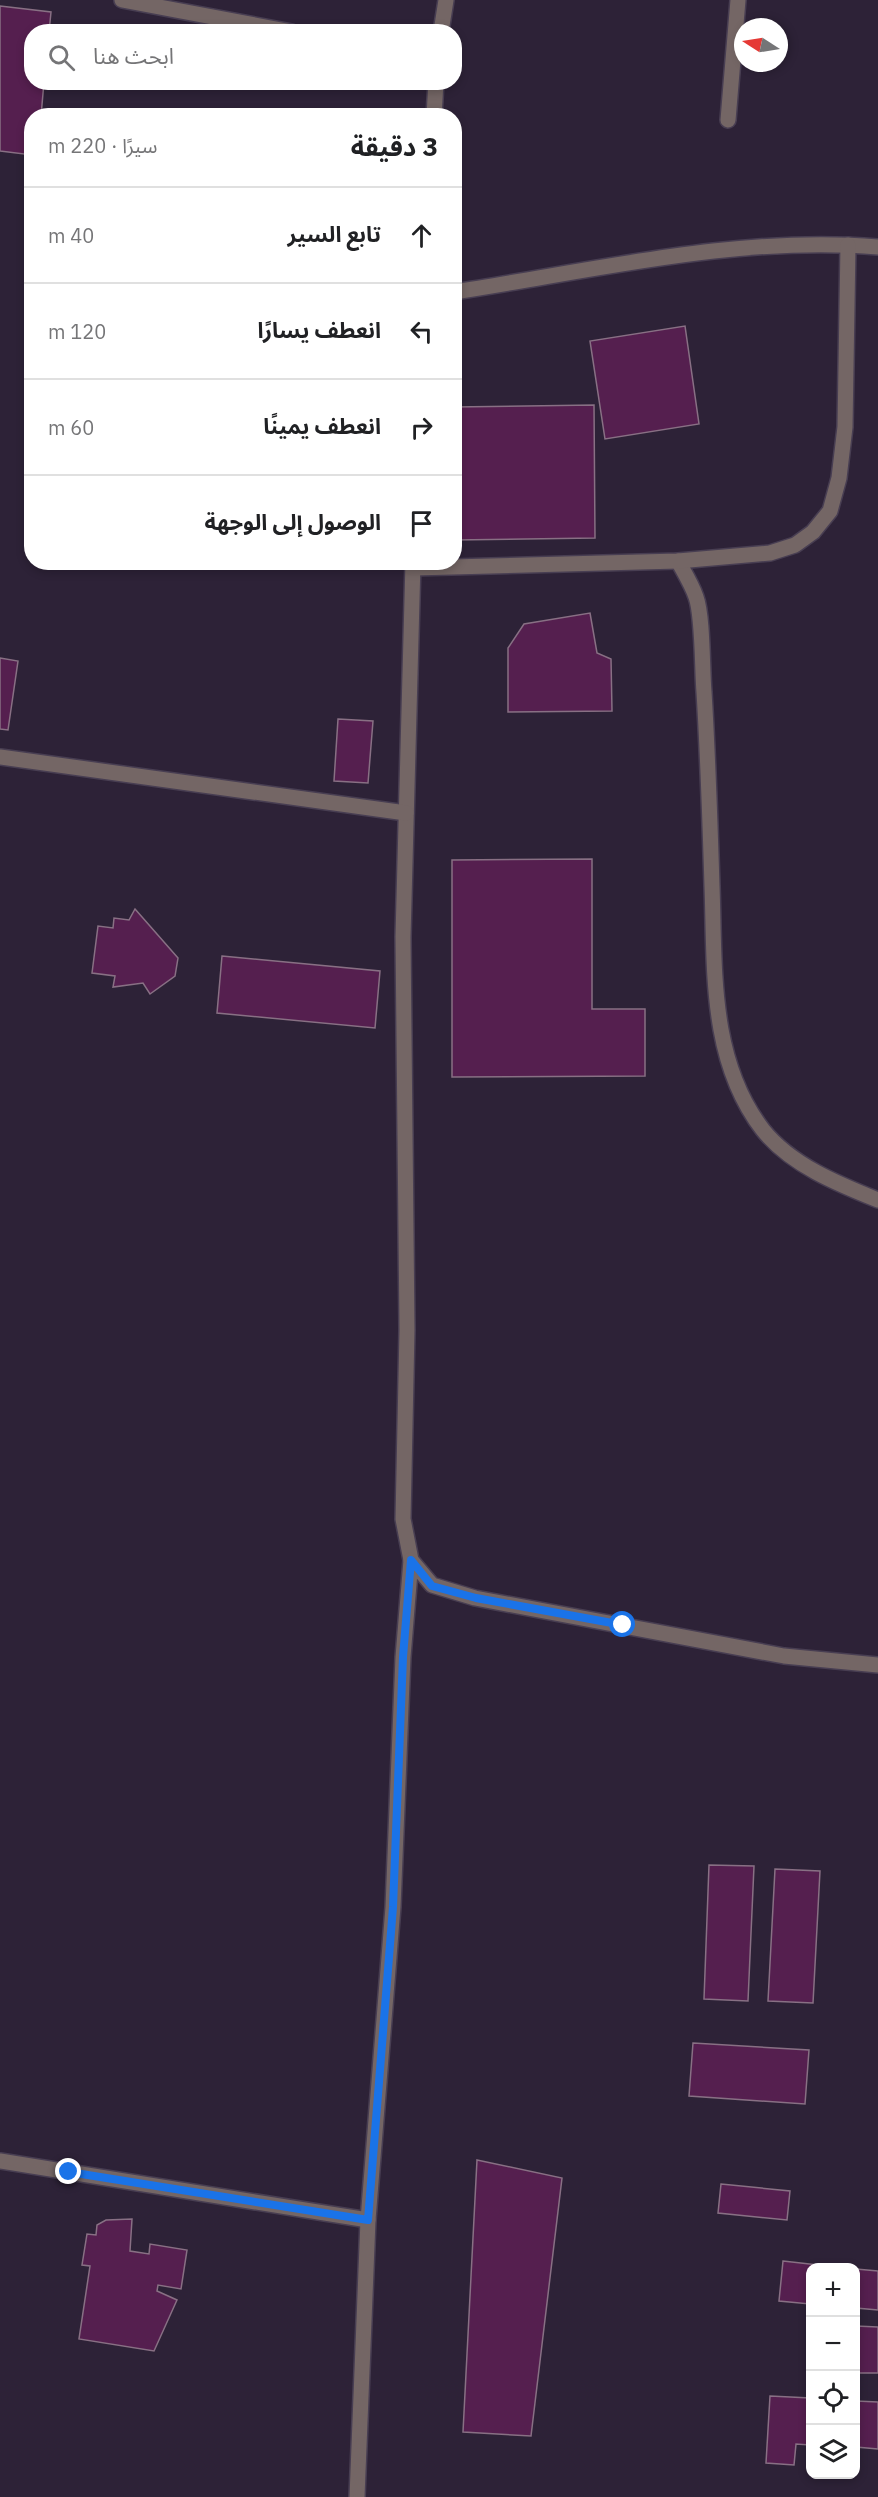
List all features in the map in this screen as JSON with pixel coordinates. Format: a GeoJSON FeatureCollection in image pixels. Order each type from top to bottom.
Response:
{"type":"FeatureCollection","features":[{"type":"Feature","properties":{"kind":"street"},"geometry":{"type":"LineString","coordinates":[[122,0],[250,24]]}},
{"type":"Feature","properties":{"kind":"street"},"geometry":{"type":"LineString","coordinates":[[442,24],[446,0]]}},
{"type":"Feature","properties":{"kind":"street"},"geometry":{"type":"LineString","coordinates":[[728,120],[738,0]]}},
{"type":"Feature","properties":{"kind":"street"},"geometry":{"type":"LineString","coordinates":[[434,108],[436,90]]}},
{"type":"Feature","properties":{"kind":"street"},"geometry":{"type":"LineString","coordinates":[[462,564],[678,561],[770,553],[787,548],[813,532],[830,511],[839,478],[845,427],[848,245]]}},
{"type":"Feature","properties":{"kind":"street"},"geometry":{"type":"LineString","coordinates":[[462,291],[739,248],[848,245],[878,247]]}},
{"type":"Feature","properties":{"kind":"street"},"geometry":{"type":"LineString","coordinates":[[678,561],[697,598],[706,727],[717,1008],[725,1049],[739,1091],[764,1131],[798,1161],[835,1182],[878,1200]]}},
{"type":"Feature","properties":{"kind":"street"},"geometry":{"type":"LineString","coordinates":[[357,2497],[368,2220],[393,1907],[403,1657],[411,1560],[403,1519],[407,1330],[403,973],[413,570]]}},
{"type":"Feature","properties":{"kind":"street"},"geometry":{"type":"LineString","coordinates":[[0,756],[406,813]]}},
{"type":"Feature","properties":{"kind":"street"},"geometry":{"type":"LineString","coordinates":[[411,1560],[432,1586],[476,1598],[784,1656],[878,1665]]}},
{"type":"Feature","properties":{"kind":"street"},"geometry":{"type":"LineString","coordinates":[[0,2161],[368,2220]]}},
{"type":"Feature","properties":{"kind":"building"},"geometry":{"type":"Polygon","coordinates":[[[0,6],[51,12],[50,24],[24,24],[24,90],[43,90],[42,108],[24,108],[24,154],[0,151],[0,6]]]}},
{"type":"Feature","properties":{"kind":"building"},"geometry":{"type":"Polygon","coordinates":[[[685,326],[699,424],[605,439],[590,341],[685,326]]]}},
{"type":"Feature","properties":{"kind":"building"},"geometry":{"type":"Polygon","coordinates":[[[594,405],[595,538],[462,540],[462,407],[594,405]]]}},
{"type":"Feature","properties":{"kind":"building"},"geometry":{"type":"Polygon","coordinates":[[[590,613],[597,653],[611,659],[612,711],[508,712],[508,648],[524,624],[590,613]]]}},
{"type":"Feature","properties":{"kind":"building"},"geometry":{"type":"Polygon","coordinates":[[[0,658],[18,661],[8,730],[0,729],[0,658]]]}},
{"type":"Feature","properties":{"kind":"building"},"geometry":{"type":"Polygon","coordinates":[[[338,719],[373,721],[368,783],[334,781],[338,719]]]}},
{"type":"Feature","properties":{"kind":"building"},"geometry":{"type":"Polygon","coordinates":[[[592,859],[592,1009],[645,1009],[645,1076],[452,1077],[452,860],[592,859]]]}},
{"type":"Feature","properties":{"kind":"building"},"geometry":{"type":"Polygon","coordinates":[[[135,909],[178,958],[175,976],[150,994],[143,983],[113,987],[115,976],[92,973],[98,926],[113,928],[114,918],[129,920],[135,909]]]}},
{"type":"Feature","properties":{"kind":"building"},"geometry":{"type":"Polygon","coordinates":[[[222,956],[380,971],[375,1028],[217,1013],[222,956]]]}},
{"type":"Feature","properties":{"kind":"building"},"geometry":{"type":"Polygon","coordinates":[[[709,1865],[754,1866],[748,2001],[704,1999],[709,1865]]]}},
{"type":"Feature","properties":{"kind":"building"},"geometry":{"type":"Polygon","coordinates":[[[775,1869],[820,1871],[813,2003],[768,2001],[775,1869]]]}},
{"type":"Feature","properties":{"kind":"building"},"geometry":{"type":"Polygon","coordinates":[[[693,2043],[809,2050],[805,2104],[689,2096],[693,2043]]]}},
{"type":"Feature","properties":{"kind":"building"},"geometry":{"type":"Polygon","coordinates":[[[477,2160],[562,2178],[531,2436],[463,2432],[477,2160]]]}},
{"type":"Feature","properties":{"kind":"building"},"geometry":{"type":"Polygon","coordinates":[[[721,2184],[790,2191],[787,2220],[718,2213],[721,2184]]]}},
{"type":"Feature","properties":{"kind":"building"},"geometry":{"type":"Polygon","coordinates":[[[132,2219],[130,2251],[149,2254],[150,2244],[187,2250],[181,2289],[158,2285],[157,2291],[177,2300],[154,2351],[79,2339],[90,2266],[82,2265],[87,2234],[96,2235],[97,2225],[106,2220],[132,2219]]]}},
{"type":"Feature","properties":{"kind":"building"},"geometry":{"type":"Polygon","coordinates":[[[783,2261],[806,2264],[806,2304],[779,2301],[783,2261]]]}},
{"type":"Feature","properties":{"kind":"building"},"geometry":{"type":"Polygon","coordinates":[[[860,2269],[878,2271],[878,2310],[860,2308],[860,2269]]]}},
{"type":"Feature","properties":{"kind":"building"},"geometry":{"type":"Polygon","coordinates":[[[860,2326],[878,2327],[878,2373],[860,2373],[860,2326]]]}},
{"type":"Feature","properties":{"kind":"building"},"geometry":{"type":"Polygon","coordinates":[[[770,2396],[806,2398],[806,2445],[796,2444],[794,2465],[766,2463],[770,2396]]]}},
{"type":"Feature","properties":{"kind":"building"},"geometry":{"type":"Polygon","coordinates":[[[860,2401],[878,2402],[878,2449],[860,2447],[860,2401]]]}},
{"type":"Feature","properties":{"kind":"route"},"geometry":{"type":"LineString","coordinates":[[69,2172],[368,2220],[393,1907],[403,1657],[411,1560],[432,1586],[476,1598],[623,1625]]}}]}
